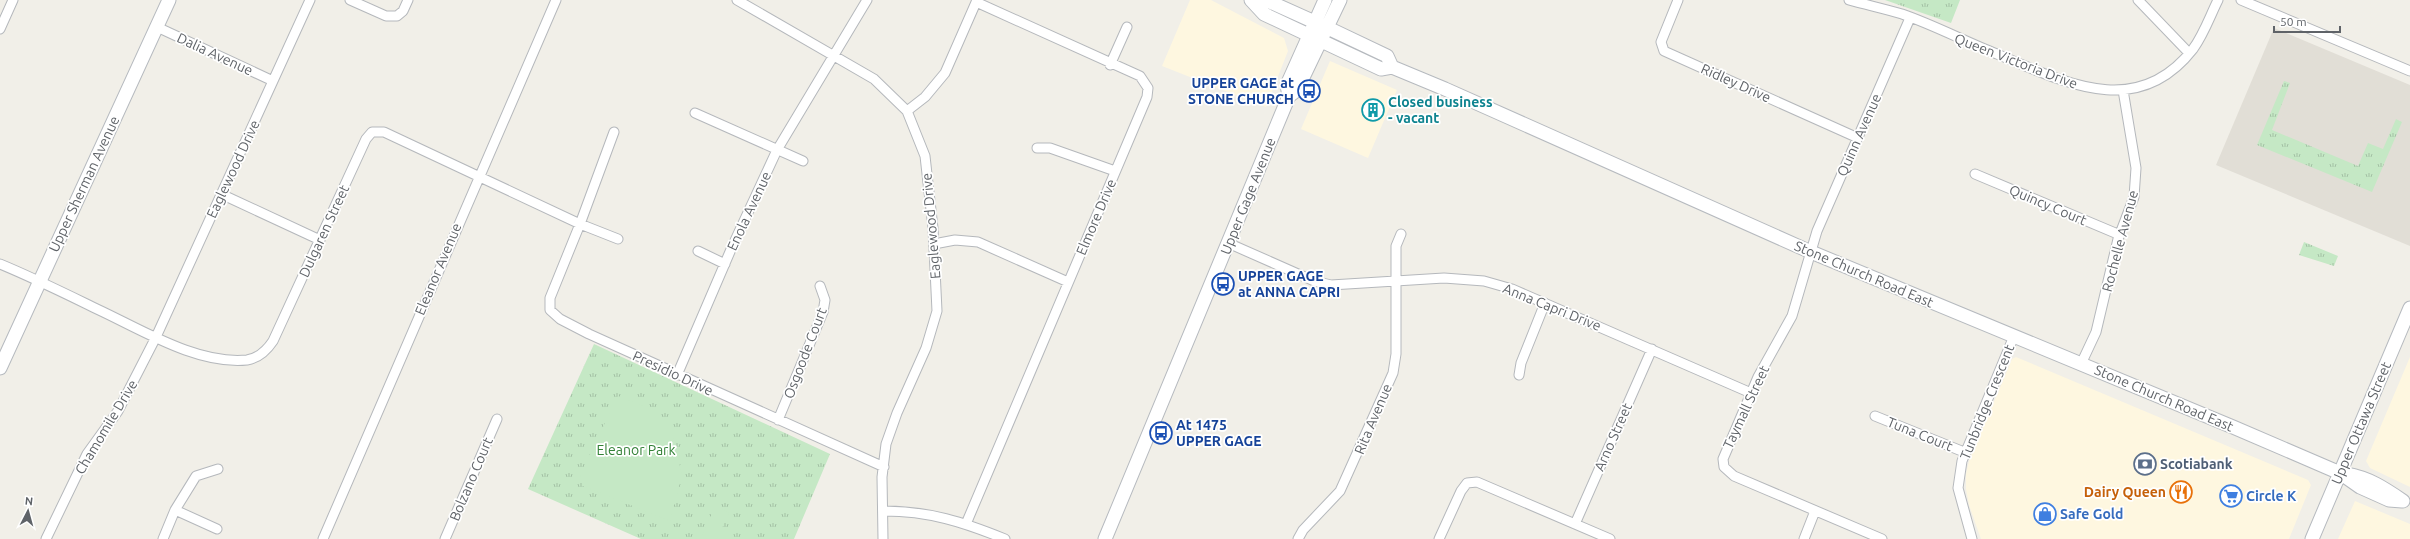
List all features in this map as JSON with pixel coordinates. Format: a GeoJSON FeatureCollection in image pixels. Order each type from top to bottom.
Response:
{"type":"FeatureCollection","features":[{"type":"Feature","properties":{"kind":"main road","name":"Upper Sherman Avenue"},"geometry":{"type":"LineString","coordinates":[[0,368],[39,280],[169,0]]}},
{"type":"Feature","properties":{"kind":"main road","name":"Stone Church Road East"},"geometry":{"type":"LineString","coordinates":[[1252,0],[1270,2],[1316,22],[1387,56],[1392,67]]}},
{"type":"Feature","properties":{"kind":"main road","name":"Stone Church Road East"},"geometry":{"type":"LineString","coordinates":[[1252,0],[1264,14],[1381,69],[1392,67],[1635,172],[1811,252],[2340,473],[2371,482],[2390,490],[2406,503]]}},
{"type":"Feature","properties":{"kind":"main road","name":"Upper Gage Avenue"},"geometry":{"type":"LineString","coordinates":[[1106,539],[1144,440],[1289,96],[1287,85],[1325,0]]}},
{"type":"Feature","properties":{"kind":"main road","name":"Upper Gage Avenue"},"geometry":{"type":"LineString","coordinates":[[1289,96],[1298,90],[1340,0]]}},
{"type":"Feature","properties":{"kind":"main road","name":"Upper Ottawa Street"},"geometry":{"type":"LineString","coordinates":[[2312,539],[2410,308]]}},
{"type":"Feature","properties":{"kind":"street"},"geometry":{"type":"LineString","coordinates":[[0,29],[13,0]]}},
{"type":"Feature","properties":{"kind":"street","name":"Eaglewood Drive"},"geometry":{"type":"LineString","coordinates":[[156,337],[310,0]]}},
{"type":"Feature","properties":{"kind":"street"},"geometry":{"type":"LineString","coordinates":[[350,0],[386,16],[397,16],[403,10],[408,0]]}},
{"type":"Feature","properties":{"kind":"street","name":"Eleanor Avenue"},"geometry":{"type":"LineString","coordinates":[[323,539],[478,176],[556,0]]}},
{"type":"Feature","properties":{"kind":"street","name":"Eaglewood Drive"},"geometry":{"type":"LineString","coordinates":[[738,0],[834,54],[874,79],[907,111],[925,156],[934,244],[937,311],[934,325],[897,413],[886,444],[884,467],[883,539]]}},
{"type":"Feature","properties":{"kind":"street","name":"Enola Avenue"},"geometry":{"type":"LineString","coordinates":[[677,375],[725,264],[777,150],[867,0]]}},
{"type":"Feature","properties":{"kind":"street","name":"Ridley Drive"},"geometry":{"type":"LineString","coordinates":[[1678,0],[1661,42],[1664,51],[1858,138]]}},
{"type":"Feature","properties":{"kind":"street","name":"Queen Victoria Drive"},"geometry":{"type":"LineString","coordinates":[[1849,0],[1910,18],[2067,82],[2094,90],[2123,90],[2152,82],[2175,66],[2189,53],[2207,24],[2218,0]]}},
{"type":"Feature","properties":{"kind":"street"},"geometry":{"type":"LineString","coordinates":[[2138,0],[2189,53]]}},
{"type":"Feature","properties":{"kind":"street"},"geometry":{"type":"LineString","coordinates":[[2242,0],[2410,71]]}},
{"type":"Feature","properties":{"kind":"street"},"geometry":{"type":"LineString","coordinates":[[907,111],[925,97],[945,73],[977,1]]}},
{"type":"Feature","properties":{"kind":"street","name":"Elmore Drive"},"geometry":{"type":"LineString","coordinates":[[966,524],[1146,97],[1148,88],[1140,76],[1110,65],[977,1]]}},
{"type":"Feature","properties":{"kind":"street","name":"Quinn Avenue"},"geometry":{"type":"LineString","coordinates":[[1811,252],[1817,231],[1910,18]]}},
{"type":"Feature","properties":{"kind":"street","name":"Dalia Avenue"},"geometry":{"type":"LineString","coordinates":[[156,27],[273,81]]}},
{"type":"Feature","properties":{"kind":"street"},"geometry":{"type":"LineString","coordinates":[[1110,65],[1127,27]]}},
{"type":"Feature","properties":{"kind":"street","name":"Rochelle Avenue"},"geometry":{"type":"LineString","coordinates":[[2081,364],[2096,332],[2120,235],[2134,197],[2136,168],[2123,90]]}},
{"type":"Feature","properties":{"kind":"street"},"geometry":{"type":"LineString","coordinates":[[695,113],[803,162]]}},
{"type":"Feature","properties":{"kind":"street","name":"Dulgaren Street"},"geometry":{"type":"LineString","coordinates":[[0,264],[39,280],[156,337],[202,356],[225,360],[248,360],[266,352],[274,341],[366,139],[372,132],[384,132],[580,224],[618,239]]}},
{"type":"Feature","properties":{"kind":"street","name":"Presidio Drive"},"geometry":{"type":"LineString","coordinates":[[614,132],[580,224],[550,298],[550,310],[560,319],[677,375],[884,467]]}},
{"type":"Feature","properties":{"kind":"street"},"geometry":{"type":"LineString","coordinates":[[1037,148],[1050,148],[1115,171]]}},
{"type":"Feature","properties":{"kind":"street","name":"Quincy Court"},"geometry":{"type":"LineString","coordinates":[[1975,174],[2120,235]]}},
{"type":"Feature","properties":{"kind":"street"},"geometry":{"type":"LineString","coordinates":[[221,194],[320,240]]}},
{"type":"Feature","properties":{"kind":"street","name":"Rita Avenue"},"geometry":{"type":"LineString","coordinates":[[1298,539],[1303,530],[1340,491],[1393,373],[1396,354],[1396,246],[1401,234]]}},
{"type":"Feature","properties":{"kind":"street"},"geometry":{"type":"LineString","coordinates":[[934,244],[955,240],[978,242],[1068,282]]}},
{"type":"Feature","properties":{"kind":"street","name":"Anna Capri Drive"},"geometry":{"type":"LineString","coordinates":[[1228,243],[1322,283],[1348,285],[1396,280],[1444,278],[1484,281],[1512,289],[1751,393]]}},
{"type":"Feature","properties":{"kind":"street"},"geometry":{"type":"LineString","coordinates":[[698,251],[725,264]]}},
{"type":"Feature","properties":{"kind":"street","name":"Taymall Street"},"geometry":{"type":"LineString","coordinates":[[1811,252],[1792,316],[1751,393],[1725,451],[1724,467],[1734,476],[1815,512],[1882,539]]}},
{"type":"Feature","properties":{"kind":"street","name":"Osgoode Court"},"geometry":{"type":"LineString","coordinates":[[778,420],[823,312],[825,300],[820,286]]}},
{"type":"Feature","properties":{"kind":"street"},"geometry":{"type":"LineString","coordinates":[[1519,376],[1521,363],[1545,303]]}},
{"type":"Feature","properties":{"kind":"street","name":"Tunbridge Crescent"},"geometry":{"type":"LineString","coordinates":[[1972,539],[1958,488],[1964,452],[2014,336]]}},
{"type":"Feature","properties":{"kind":"street","name":"Chamomile Drive"},"geometry":{"type":"LineString","coordinates":[[46,539],[86,454],[118,411],[156,337]]}},
{"type":"Feature","properties":{"kind":"street","name":"Arno Street"},"geometry":{"type":"LineString","coordinates":[[1575,524],[1652,349]]}},
{"type":"Feature","properties":{"kind":"street","name":"Tuna Court"},"geometry":{"type":"LineString","coordinates":[[1875,416],[1964,452]]}},
{"type":"Feature","properties":{"kind":"street","name":"Bolzano Court"},"geometry":{"type":"LineString","coordinates":[[445,539],[497,419]]}},
{"type":"Feature","properties":{"kind":"street"},"geometry":{"type":"LineString","coordinates":[[163,539],[175,510],[196,476],[218,470]]}},
{"type":"Feature","properties":{"kind":"street"},"geometry":{"type":"LineString","coordinates":[[1439,539],[1461,491],[1467,483],[1477,482],[1610,539]]}},
{"type":"Feature","properties":{"kind":"street"},"geometry":{"type":"LineString","coordinates":[[175,510],[217,529]]}},
{"type":"Feature","properties":{"kind":"street"},"geometry":{"type":"LineString","coordinates":[[884,511],[926,514],[966,524],[1005,539]]}},
{"type":"Feature","properties":{"kind":"street"},"geometry":{"type":"LineString","coordinates":[[1804,539],[1815,512]]}},
{"type":"Feature","properties":{"kind":"shaded area"},"geometry":{"type":"Polygon","coordinates":[[[1190,0],[1211,0],[1284,38],[1288,51],[1266,107],[1162,66],[1190,0]]]}},
{"type":"Feature","properties":{"kind":"shaded area"},"geometry":{"type":"Polygon","coordinates":[[[2274,28],[2410,85],[2410,246],[2216,165],[2274,28]]]}},
{"type":"Feature","properties":{"kind":"shaded area"},"geometry":{"type":"Polygon","coordinates":[[[1330,61],[1397,90],[1368,158],[1301,129],[1330,61]]]}},
{"type":"Feature","properties":{"kind":"shaded area"},"geometry":{"type":"Polygon","coordinates":[[[2016,357],[2308,480],[2311,485],[2289,539],[1981,539],[1969,505],[1966,489],[1966,474],[1969,461],[2012,359],[2016,357]]]}},
{"type":"Feature","properties":{"kind":"shaded area"},"geometry":{"type":"Polygon","coordinates":[[[2410,357],[2410,487],[2370,468],[2366,461],[2410,357]]]}},
{"type":"Feature","properties":{"kind":"shaded area"},"geometry":{"type":"Polygon","coordinates":[[[2355,501],[2410,524],[2410,539],[2338,539],[2355,501]]]}},
{"type":"Feature","properties":{"kind":"green space"},"geometry":{"type":"Polygon","coordinates":[[[1885,0],[1960,0],[1951,23],[1885,0]]]}},
{"type":"Feature","properties":{"kind":"green space"},"geometry":{"type":"Polygon","coordinates":[[[2284,81],[2290,83],[2272,130],[2358,166],[2368,143],[2383,149],[2396,119],[2402,122],[2372,192],[2257,145],[2284,81]]]}},
{"type":"Feature","properties":{"kind":"green space"},"geometry":{"type":"Polygon","coordinates":[[[2304,242],[2338,256],[2334,266],[2299,255],[2304,242]]]}},
{"type":"Feature","properties":{"kind":"green space","name":"Eleanor Park"},"geometry":{"type":"Polygon","coordinates":[[[594,344],[830,454],[794,539],[641,539],[528,489],[594,344]]]}},
{"type":"Feature","properties":{"kind":"green space"},"geometry":{"type":"Polygon","coordinates":[[[618,396],[644,406],[673,436],[682,475],[670,521],[583,486],[580,475],[618,396]]]}},
{"type":"Feature","properties":{"kind":"green space"},"geometry":{"type":"Polygon","coordinates":[[[715,506],[729,513],[717,539],[702,536],[715,506]]]}},
{"type":"Feature","properties":{"kind":"place","name":"UPPER GAGE at STONE CHURCH"},"geometry":{"type":"Point","coordinates":[1309,91]}},
{"type":"Feature","properties":{"kind":"place","name":"Closed business - vacant"},"geometry":{"type":"Point","coordinates":[1373,110]}},
{"type":"Feature","properties":{"kind":"place","name":"UPPER GAGE at ANNA CAPRI"},"geometry":{"type":"Point","coordinates":[1223,284]}},
{"type":"Feature","properties":{"kind":"place","name":"At 1475 UPPER GAGE"},"geometry":{"type":"Point","coordinates":[1161,433]}},
{"type":"Feature","properties":{"kind":"place","name":"Scotiabank"},"geometry":{"type":"Point","coordinates":[2145,464]}},
{"type":"Feature","properties":{"kind":"place","name":"Dairy Queen"},"geometry":{"type":"Point","coordinates":[2181,492]}},
{"type":"Feature","properties":{"kind":"place","name":"Circle K"},"geometry":{"type":"Point","coordinates":[2231,496]}},
{"type":"Feature","properties":{"kind":"place","name":"Safe Gold"},"geometry":{"type":"Point","coordinates":[2045,514]}}]}
